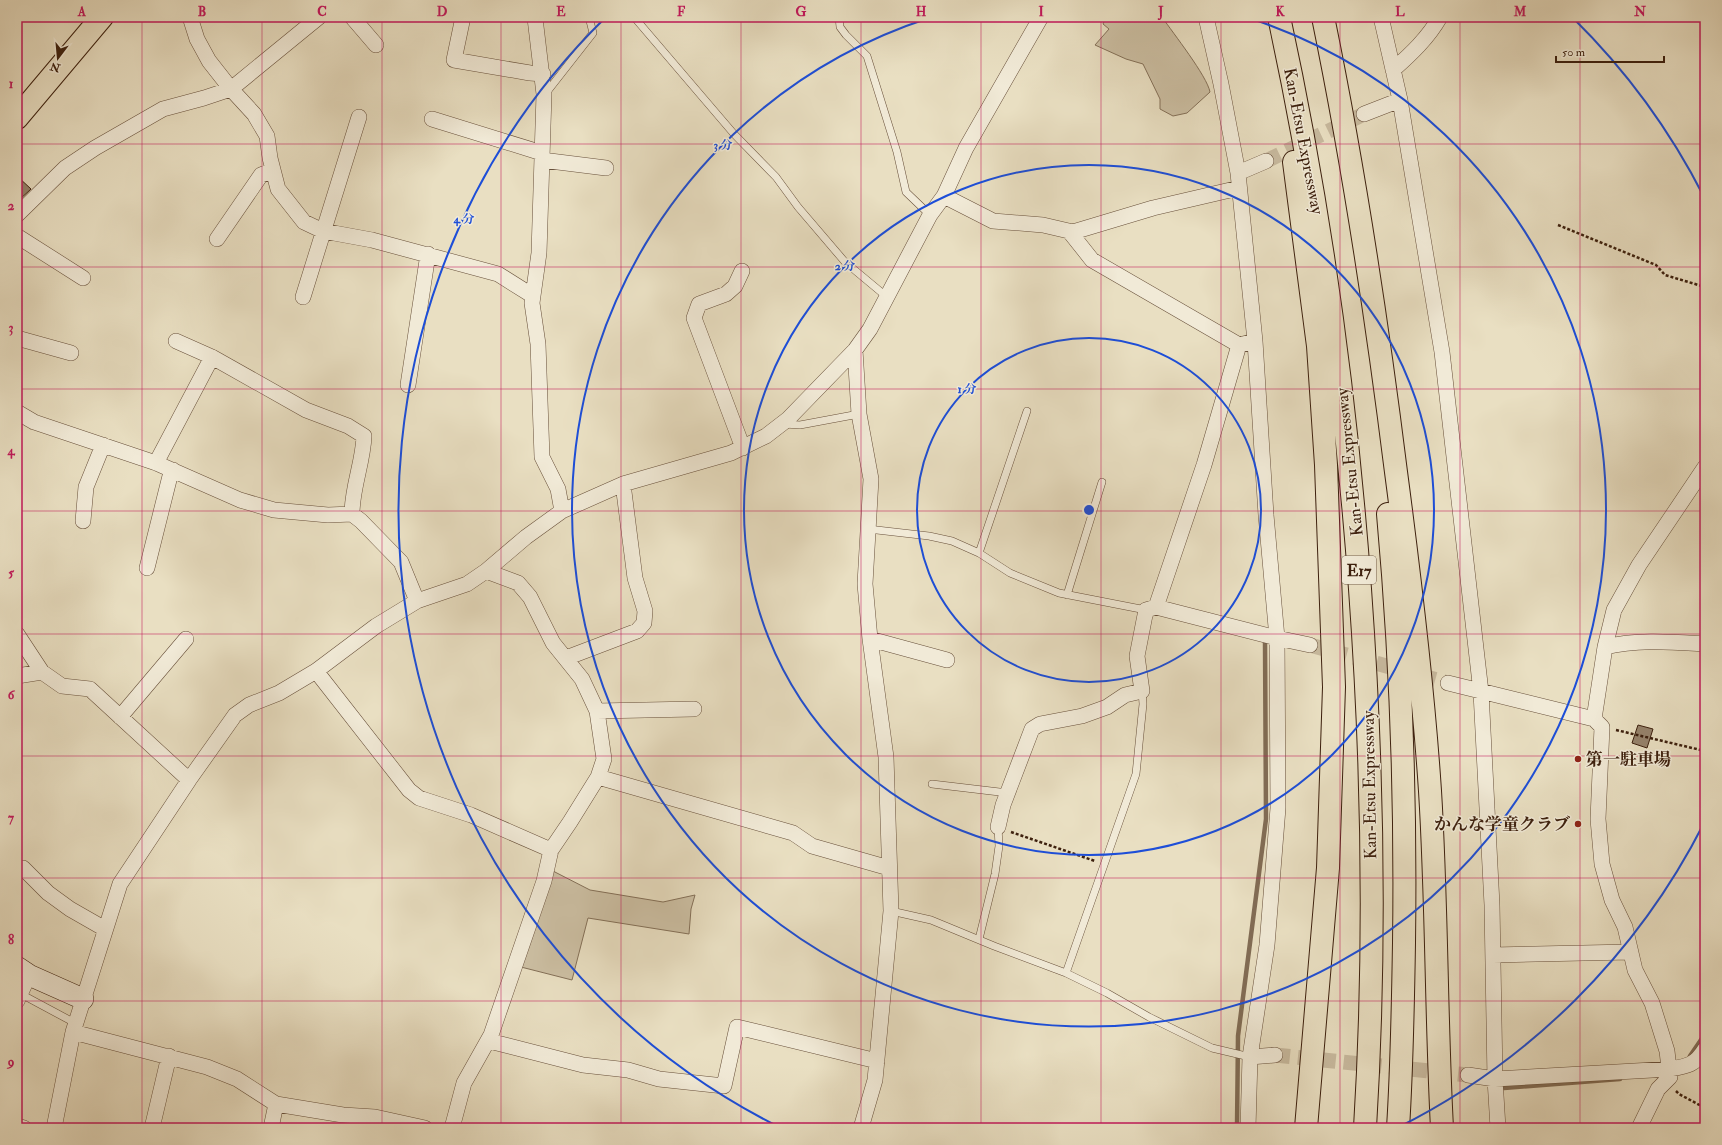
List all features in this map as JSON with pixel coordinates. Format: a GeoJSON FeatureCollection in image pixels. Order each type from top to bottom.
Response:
{"type":"FeatureCollection","features":[{"type":"Feature","properties":{"kind":"main road"},"geometry":{"type":"LineString","coordinates":[[17,118],[102,17]]}},
{"type":"Feature","properties":{"kind":"main road"},"geometry":{"type":"LineString","coordinates":[[1275,17],[1318,346],[1326,465],[1332,592],[1334,686],[1328,868],[1306,1128]]}},
{"type":"Feature","properties":{"kind":"main road","name":"Kan-Etsu Expressway"},"geometry":{"type":"LineString","coordinates":[[1279,17],[1293,79],[1315,197],[1333,314],[1346,422],[1356,532],[1370,747],[1372,872],[1370,995],[1365,1128]]}},
{"type":"Feature","properties":{"kind":"main road","name":"Kan-Etsu Expressway"},"geometry":{"type":"LineString","coordinates":[[1312,17],[1347,191],[1365,310],[1380,424],[1391,552],[1398,645],[1405,876],[1403,1005],[1398,1128]]}},
{"type":"Feature","properties":{"kind":"main road"},"geometry":{"type":"LineString","coordinates":[[1323,17],[1339,97],[1360,220],[1385,384],[1409,573],[1430,791],[1436,921],[1442,1128]]}},
{"type":"Feature","properties":{"kind":"street"},"geometry":{"type":"LineString","coordinates":[[190,17],[197,39],[209,61],[231,89],[254,114],[267,136],[270,158],[278,189],[292,209],[304,222],[324,231],[372,240],[498,274],[533,296]]}},
{"type":"Feature","properties":{"kind":"street"},"geometry":{"type":"LineString","coordinates":[[352,17],[376,45]]}},
{"type":"Feature","properties":{"kind":"street"},"geometry":{"type":"LineString","coordinates":[[463,17],[454,60],[543,74]]}},
{"type":"Feature","properties":{"kind":"street"},"geometry":{"type":"LineString","coordinates":[[55,1127],[74,1028],[120,884],[189,780],[235,715],[249,705],[279,692],[316,671],[376,626],[417,601],[467,584],[486,571],[562,511],[624,484],[731,453],[766,436],[782,423],[855,350],[870,329],[930,215],[944,196],[966,148],[1041,17]]}},
{"type":"Feature","properties":{"kind":"street"},"geometry":{"type":"LineString","coordinates":[[1206,17],[1221,84],[1239,180],[1255,341],[1266,515],[1277,638],[1278,808],[1267,945],[1247,1056],[1248,1128]]}},
{"type":"Feature","properties":{"kind":"street"},"geometry":{"type":"LineString","coordinates":[[1382,17],[1400,100],[1442,352],[1482,692],[1492,905],[1495,1079],[1498,1128]]}},
{"type":"Feature","properties":{"kind":"street"},"geometry":{"type":"LineString","coordinates":[[1393,70],[1414,51],[1434,28],[1440,17]]}},
{"type":"Feature","properties":{"kind":"street"},"geometry":{"type":"LineString","coordinates":[[17,215],[65,168],[95,148],[163,109],[231,89],[315,18]]}},
{"type":"Feature","properties":{"kind":"street"},"geometry":{"type":"LineString","coordinates":[[536,18],[544,94],[539,253],[532,303],[538,344],[542,457],[558,489],[562,511]]}},
{"type":"Feature","properties":{"kind":"street"},"geometry":{"type":"LineString","coordinates":[[1364,114],[1400,100]]}},
{"type":"Feature","properties":{"kind":"street"},"geometry":{"type":"LineString","coordinates":[[303,297],[359,117]]}},
{"type":"Feature","properties":{"kind":"street"},"geometry":{"type":"LineString","coordinates":[[432,119],[542,156],[606,168]]}},
{"type":"Feature","properties":{"kind":"street"},"geometry":{"type":"LineString","coordinates":[[944,196],[993,221],[1043,225],[1073,232],[1239,180],[1266,161]]}},
{"type":"Feature","properties":{"kind":"street"},"geometry":{"type":"LineString","coordinates":[[217,239],[261,175],[273,170]]}},
{"type":"Feature","properties":{"kind":"street"},"geometry":{"type":"LineString","coordinates":[[1069,231],[1092,260],[1239,345],[1255,341]]}},
{"type":"Feature","properties":{"kind":"street"},"geometry":{"type":"LineString","coordinates":[[17,236],[83,278]]}},
{"type":"Feature","properties":{"kind":"street"},"geometry":{"type":"LineString","coordinates":[[408,385],[428,254]]}},
{"type":"Feature","properties":{"kind":"street"},"geometry":{"type":"LineString","coordinates":[[742,271],[735,286],[726,294],[699,304],[694,318],[743,448]]}},
{"type":"Feature","properties":{"kind":"street"},"geometry":{"type":"LineString","coordinates":[[17,338],[71,353]]}},
{"type":"Feature","properties":{"kind":"street"},"geometry":{"type":"LineString","coordinates":[[176,341],[212,357],[306,410],[348,426],[364,436],[364,449],[354,490],[352,514]]}},
{"type":"Feature","properties":{"kind":"street"},"geometry":{"type":"LineString","coordinates":[[998,827],[1008,793],[1032,728],[1040,724],[1082,716],[1100,710],[1125,695],[1142,691],[1137,656],[1151,609],[1204,465],[1239,345]]}},
{"type":"Feature","properties":{"kind":"street"},"geometry":{"type":"LineString","coordinates":[[855,350],[859,414],[871,479],[866,584],[870,639],[886,757],[891,911],[875,1080],[861,1128]]}},
{"type":"Feature","properties":{"kind":"street"},"geometry":{"type":"LineString","coordinates":[[156,463],[212,357]]}},
{"type":"Feature","properties":{"kind":"street"},"geometry":{"type":"LineString","coordinates":[[17,412],[34,422],[156,463],[240,500],[274,510],[328,515],[352,514],[361,521],[401,562],[417,601]]}},
{"type":"Feature","properties":{"kind":"street"},"geometry":{"type":"LineString","coordinates":[[83,521],[86,487],[103,445]]}},
{"type":"Feature","properties":{"kind":"street"},"geometry":{"type":"LineString","coordinates":[[1639,1128],[1658,1088],[1670,1073],[1667,1051],[1652,1003],[1635,970],[1625,927],[1612,900],[1602,864],[1598,819],[1598,723],[1605,647],[1614,610],[1639,565],[1705,467]]}},
{"type":"Feature","properties":{"kind":"street"},"geometry":{"type":"LineString","coordinates":[[148,568],[170,476],[173,470]]}},
{"type":"Feature","properties":{"kind":"street"},"geometry":{"type":"LineString","coordinates":[[566,658],[637,631],[644,623],[645,611],[635,578],[624,484]]}},
{"type":"Feature","properties":{"kind":"street"},"geometry":{"type":"LineString","coordinates":[[452,1128],[464,1083],[489,1041],[544,881],[551,850],[598,777],[604,759],[597,711],[582,679],[553,643],[530,597],[518,583],[486,571]]}},
{"type":"Feature","properties":{"kind":"street"},"geometry":{"type":"LineString","coordinates":[[1151,609],[1310,645]]}},
{"type":"Feature","properties":{"kind":"street"},"geometry":{"type":"LineString","coordinates":[[17,634],[42,672],[62,686],[90,689],[189,780]]}},
{"type":"Feature","properties":{"kind":"street"},"geometry":{"type":"LineString","coordinates":[[120,717],[186,639]]}},
{"type":"Feature","properties":{"kind":"street"},"geometry":{"type":"LineString","coordinates":[[870,639],[947,660]]}},
{"type":"Feature","properties":{"kind":"street"},"geometry":{"type":"LineString","coordinates":[[1605,647],[1630,643],[1705,644]]}},
{"type":"Feature","properties":{"kind":"street"},"geometry":{"type":"LineString","coordinates":[[316,671],[409,790],[419,798],[470,815],[551,850]]}},
{"type":"Feature","properties":{"kind":"street"},"geometry":{"type":"LineString","coordinates":[[17,676],[42,672]]}},
{"type":"Feature","properties":{"kind":"street"},"geometry":{"type":"LineString","coordinates":[[1448,683],[1598,723]]}},
{"type":"Feature","properties":{"kind":"street"},"geometry":{"type":"LineString","coordinates":[[597,711],[694,709]]}},
{"type":"Feature","properties":{"kind":"street"},"geometry":{"type":"LineString","coordinates":[[598,777],[793,833],[812,846],[889,868]]}},
{"type":"Feature","properties":{"kind":"street"},"geometry":{"type":"LineString","coordinates":[[23,868],[48,893],[70,909],[105,929]]}},
{"type":"Feature","properties":{"kind":"street"},"geometry":{"type":"LineString","coordinates":[[1493,955],[1630,952]]}},
{"type":"Feature","properties":{"kind":"street"},"geometry":{"type":"LineString","coordinates":[[20,986],[83,999]]}},
{"type":"Feature","properties":{"kind":"street"},"geometry":{"type":"LineString","coordinates":[[489,1041],[582,1065],[628,1070],[659,1079],[724,1086],[737,1027],[877,1061]]}},
{"type":"Feature","properties":{"kind":"street"},"geometry":{"type":"LineString","coordinates":[[74,1028],[207,1067],[238,1079],[276,1104],[343,1115],[375,1118],[425,1128]]}},
{"type":"Feature","properties":{"kind":"street"},"geometry":{"type":"LineString","coordinates":[[1468,1075],[1495,1079],[1670,1073],[1689,1066],[1700,1057],[1705,1049]]}},
{"type":"Feature","properties":{"kind":"street"},"geometry":{"type":"LineString","coordinates":[[1247,1056],[1274,1055]]}},
{"type":"Feature","properties":{"kind":"street"},"geometry":{"type":"LineString","coordinates":[[152,1128],[169,1056]]}},
{"type":"Feature","properties":{"kind":"street"},"geometry":{"type":"LineString","coordinates":[[270,1128],[276,1104]]}},
{"type":"Feature","properties":{"kind":"street"},"geometry":{"type":"LineString","coordinates":[[17,1126],[24,1128]]}},
{"type":"Feature","properties":{"kind":"lane"},"geometry":{"type":"LineString","coordinates":[[544,94],[593,33],[589,17]]}},
{"type":"Feature","properties":{"kind":"lane"},"geometry":{"type":"LineString","coordinates":[[634,17],[734,134],[776,177],[798,207],[845,262],[887,297]]}},
{"type":"Feature","properties":{"kind":"lane"},"geometry":{"type":"LineString","coordinates":[[839,17],[840,27],[867,56],[897,152],[906,192],[930,215]]}},
{"type":"Feature","properties":{"kind":"lane"},"geometry":{"type":"LineString","coordinates":[[979,553],[1027,411]]}},
{"type":"Feature","properties":{"kind":"lane"},"geometry":{"type":"LineString","coordinates":[[782,423],[800,425],[859,414]]}},
{"type":"Feature","properties":{"kind":"lane"},"geometry":{"type":"LineString","coordinates":[[1066,595],[1102,482]]}},
{"type":"Feature","properties":{"kind":"lane"},"geometry":{"type":"LineString","coordinates":[[868,529],[929,536],[952,541],[979,553],[1010,573],[1059,593],[1151,609]]}},
{"type":"Feature","properties":{"kind":"lane"},"geometry":{"type":"LineString","coordinates":[[1066,973],[1136,774],[1143,704],[1142,691]]}},
{"type":"Feature","properties":{"kind":"lane"},"geometry":{"type":"LineString","coordinates":[[932,784],[1008,793]]}},
{"type":"Feature","properties":{"kind":"lane"},"geometry":{"type":"LineString","coordinates":[[979,939],[998,853],[998,827]]}},
{"type":"Feature","properties":{"kind":"lane"},"geometry":{"type":"LineString","coordinates":[[891,911],[931,920],[1066,973],[1107,993],[1149,1017],[1212,1048],[1247,1056]]}},
{"type":"Feature","properties":{"kind":"lane"},"geometry":{"type":"LineString","coordinates":[[20,986],[74,1028]]}},
{"type":"Feature","properties":{"kind":"path"},"geometry":{"type":"LineString","coordinates":[[1558,225],[1656,265],[1665,275],[1705,287]]}},
{"type":"Feature","properties":{"kind":"path"},"geometry":{"type":"LineString","coordinates":[[1598,723],[1705,751]]}},
{"type":"Feature","properties":{"kind":"path"},"geometry":{"type":"LineString","coordinates":[[998,827],[1105,864]]}},
{"type":"Feature","properties":{"kind":"path"},"geometry":{"type":"LineString","coordinates":[[1670,1073],[1671,1083],[1679,1094],[1705,1108]]}},
{"type":"Feature","properties":{"kind":"shaded area"},"geometry":{"type":"Polygon","coordinates":[[[1106,17],[1162,17],[1196,65],[1208,85],[1210,92],[1187,113],[1173,116],[1160,109],[1160,99],[1143,64],[1126,59],[1095,45],[1109,29],[1103,24],[1106,17]]]}},
{"type":"Feature","properties":{"kind":"shaded area"},"geometry":{"type":"Polygon","coordinates":[[[551,870],[590,890],[663,902],[695,895],[691,909],[689,934],[588,918],[572,980],[517,966],[551,870]]]}},
{"type":"Feature","properties":{"kind":"building"},"geometry":{"type":"Polygon","coordinates":[[[17,176],[31,189],[17,202],[17,176]]]}},
{"type":"Feature","properties":{"kind":"building"},"geometry":{"type":"Polygon","coordinates":[[[1638,725],[1653,729],[1647,748],[1632,743],[1638,725]]]}},
{"type":"Feature","properties":{"kind":"waterway"},"geometry":{"type":"LineString","coordinates":[[1237,1128],[1238,1036],[1266,819],[1265,640]]}},
{"type":"Feature","properties":{"kind":"waterway"},"geometry":{"type":"LineString","coordinates":[[1690,1056],[1705,1034]]}},
{"type":"Feature","properties":{"kind":"waterway"},"geometry":{"type":"LineString","coordinates":[[1504,1088],[1620,1079]]}},
{"type":"Feature","properties":{"kind":"tunnel"},"geometry":{"type":"LineString","coordinates":[[1266,161],[1364,114]]}},
{"type":"Feature","properties":{"kind":"tunnel"},"geometry":{"type":"LineString","coordinates":[[1310,645],[1448,683]]}},
{"type":"Feature","properties":{"kind":"tunnel"},"geometry":{"type":"LineString","coordinates":[[1275,1055],[1468,1075]]}},
{"type":"Feature","properties":{"kind":"place","name":"第一駐車場"},"geometry":{"type":"Point","coordinates":[1578,759]}},
{"type":"Feature","properties":{"kind":"place","name":"かんな学童クラブ"},"geometry":{"type":"Point","coordinates":[1578,824]}}]}
